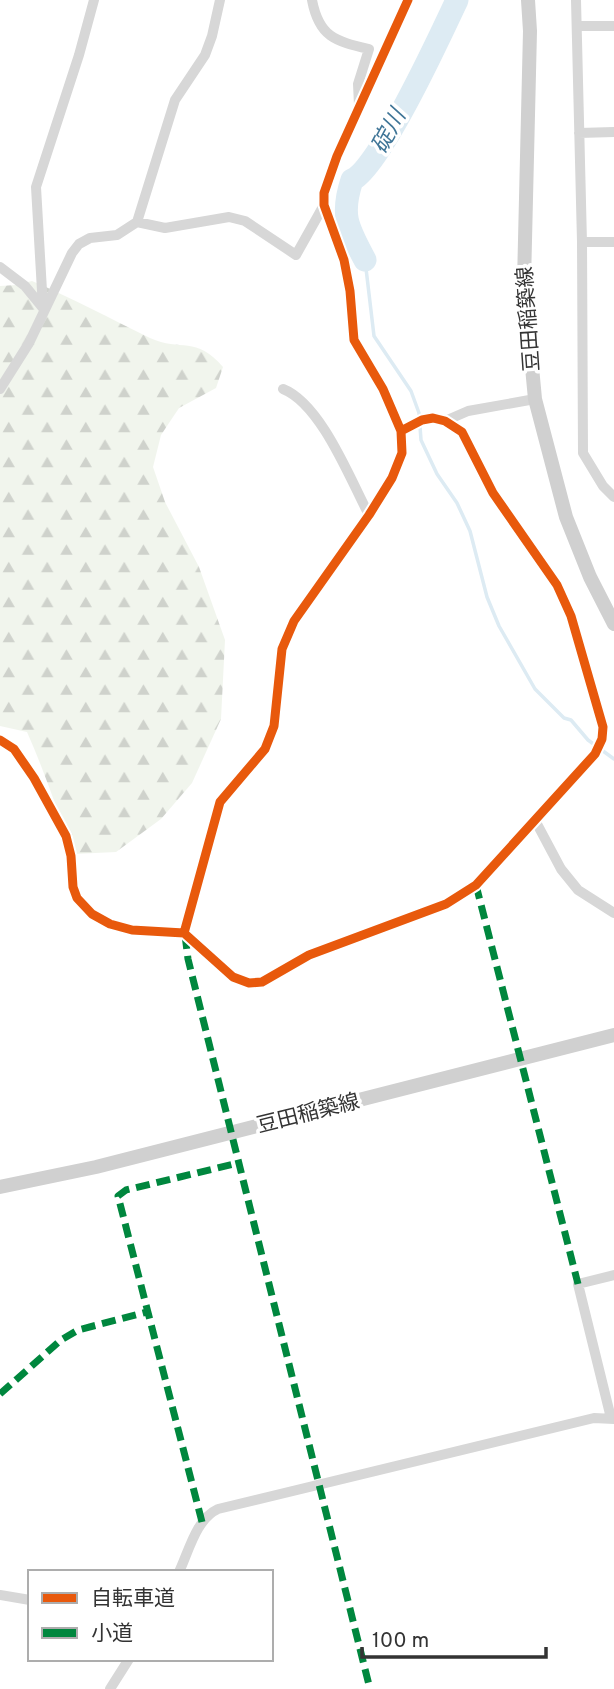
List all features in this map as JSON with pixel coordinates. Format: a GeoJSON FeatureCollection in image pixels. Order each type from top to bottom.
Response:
{"type":"FeatureCollection","features":[{"type":"Feature","properties":{"kind":"main road","name":"豆田稲築線"},"geometry":{"type":"LineString","coordinates":[[528,0],[524,282],[535,399],[566,517],[590,577],[614,624]]}},
{"type":"Feature","properties":{"kind":"main road","name":"豆田稲築線"},"geometry":{"type":"LineString","coordinates":[[0,1186],[96,1167],[614,1035]]}},
{"type":"Feature","properties":{"kind":"street"},"geometry":{"type":"LineString","coordinates":[[44,309],[36,187],[94,0]]}},
{"type":"Feature","properties":{"kind":"street"},"geometry":{"type":"LineString","coordinates":[[0,389],[29,343],[72,253],[79,244],[90,238],[117,235],[137,222],[176,100],[205,55],[220,0]]}},
{"type":"Feature","properties":{"kind":"street"},"geometry":{"type":"LineString","coordinates":[[312,0],[319,23],[327,35],[337,41],[369,50],[358,84],[359,108]]}},
{"type":"Feature","properties":{"kind":"street"},"geometry":{"type":"LineString","coordinates":[[184,933],[220,802],[265,748],[274,726],[282,649],[294,621],[392,478],[403,445],[401,431],[383,388],[354,340],[350,291],[344,260],[324,205],[324,193],[337,156],[408,0]]}},
{"type":"Feature","properties":{"kind":"street"},"geometry":{"type":"LineString","coordinates":[[576,0],[582,242],[583,453],[603,486],[614,497]]}},
{"type":"Feature","properties":{"kind":"street"},"geometry":{"type":"LineString","coordinates":[[577,26],[614,26]]}},
{"type":"Feature","properties":{"kind":"street"},"geometry":{"type":"LineString","coordinates":[[579,133],[614,132]]}},
{"type":"Feature","properties":{"kind":"street"},"geometry":{"type":"LineString","coordinates":[[137,222],[165,229],[229,218],[245,221],[296,255],[324,205]]}},
{"type":"Feature","properties":{"kind":"street"},"geometry":{"type":"LineString","coordinates":[[582,242],[614,242]]}},
{"type":"Feature","properties":{"kind":"street"},"geometry":{"type":"LineString","coordinates":[[0,267],[25,286],[44,309]]}},
{"type":"Feature","properties":{"kind":"street"},"geometry":{"type":"LineString","coordinates":[[283,389],[293,393],[317,417],[369,515]]}},
{"type":"Feature","properties":{"kind":"street"},"geometry":{"type":"LineString","coordinates":[[445,421],[468,411],[535,399]]}},
{"type":"Feature","properties":{"kind":"street"},"geometry":{"type":"LineString","coordinates":[[0,740],[14,748],[66,836],[77,898],[92,914],[110,925],[132,930],[184,933],[233,977],[249,983],[262,982],[309,955],[446,904],[476,885],[595,754],[602,739],[603,727],[571,616],[557,585],[493,493],[463,432],[445,421],[433,418],[422,420],[401,431]]}},
{"type":"Feature","properties":{"kind":"street"},"geometry":{"type":"LineString","coordinates":[[536,822],[561,869],[578,890],[614,912]]}},
{"type":"Feature","properties":{"kind":"street"},"geometry":{"type":"LineString","coordinates":[[180,1570],[202,1522],[209,1513],[594,1418],[613,1418],[578,1284],[614,1275]]}},
{"type":"Feature","properties":{"kind":"street"},"geometry":{"type":"LineString","coordinates":[[0,1595],[28,1600]]}},
{"type":"Feature","properties":{"kind":"street"},"geometry":{"type":"LineString","coordinates":[[110,1689],[128,1661]]}},
{"type":"Feature","properties":{"kind":"green space"},"geometry":{"type":"Polygon","coordinates":[[[32,281],[150,338],[205,351],[223,367],[216,388],[179,408],[161,435],[153,467],[165,502],[199,567],[225,640],[221,719],[192,783],[161,819],[116,852],[74,854],[27,732],[0,726],[0,286],[32,281]]]}},
{"type":"Feature","properties":{"kind":"waterway","name":"碇川"},"geometry":{"type":"LineString","coordinates":[[365,260],[354,239],[346,213],[352,180],[378,152],[393,127],[457,0]]}},
{"type":"Feature","properties":{"kind":"waterway"},"geometry":{"type":"LineString","coordinates":[[365,260],[374,336],[411,391],[419,413],[421,440],[470,531],[487,597],[499,626],[535,689],[564,718],[571,720],[588,740],[614,759]]}},
{"type":"Feature","properties":{"kind":"marked path"},"geometry":{"type":"LineString","coordinates":[[476,885],[578,1284]]}},
{"type":"Feature","properties":{"kind":"marked path"},"geometry":{"type":"LineString","coordinates":[[185,935],[188,959],[370,1689]]}},
{"type":"Feature","properties":{"kind":"marked path"},"geometry":{"type":"LineString","coordinates":[[202,1522],[118,1196],[126,1190],[238,1163]]}},
{"type":"Feature","properties":{"kind":"marked path"},"geometry":{"type":"LineString","coordinates":[[0,1394],[61,1340],[78,1330],[147,1312]]}},
{"type":"Feature","properties":{"kind":"cycle path"},"geometry":{"type":"LineString","coordinates":[[184,933],[220,802],[265,749],[274,726],[282,649],[294,621],[369,515],[392,478],[402,453],[401,431],[383,389],[354,340],[350,291],[344,260],[324,205],[324,193],[337,156],[408,0]]}},
{"type":"Feature","properties":{"kind":"cycle path"},"geometry":{"type":"LineString","coordinates":[[0,740],[14,749],[34,778],[66,836],[71,856],[73,887],[77,898],[92,914],[110,924],[132,930],[184,933],[233,977],[249,983],[262,982],[309,955],[446,904],[476,885],[595,754],[602,739],[603,727],[571,616],[557,585],[493,493],[462,432],[445,421],[433,418],[422,420],[401,431]]}}]}
